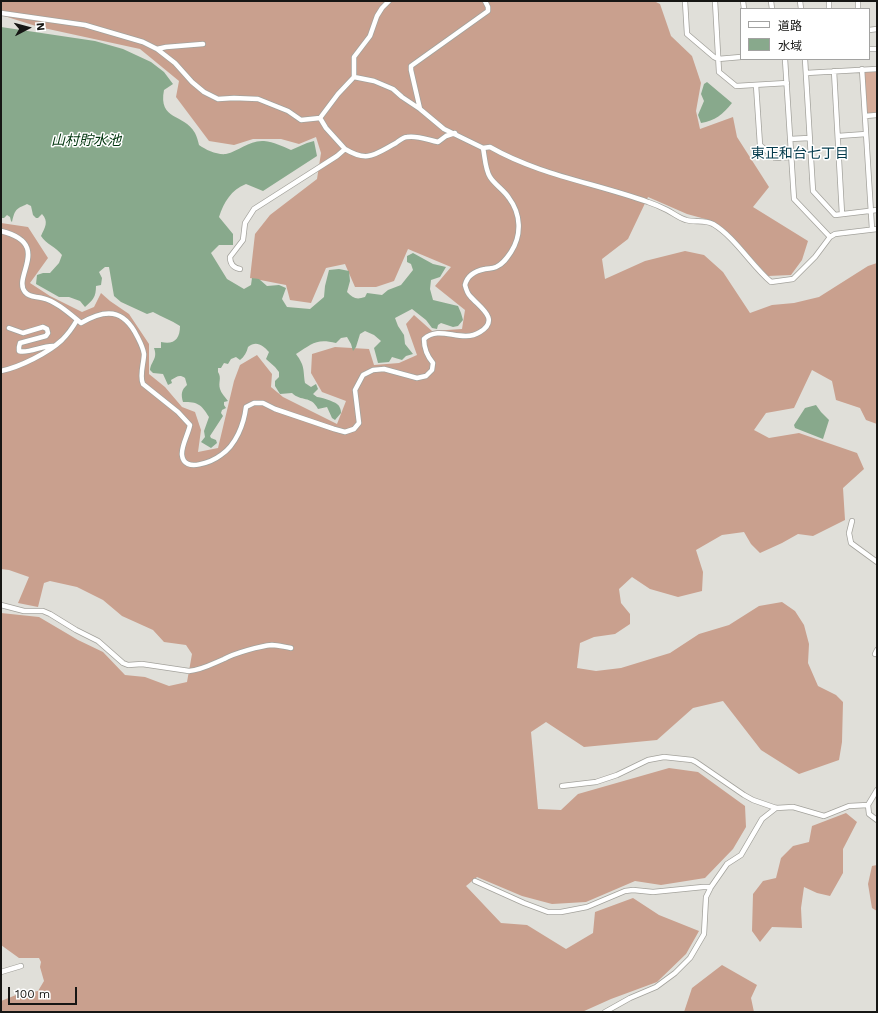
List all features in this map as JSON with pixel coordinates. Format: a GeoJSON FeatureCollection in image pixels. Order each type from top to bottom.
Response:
{"type":"FeatureCollection","features":[{"type":"Feature","properties":{"kind":"street"},"geometry":{"type":"LineString","coordinates":[[1,13],[85,24],[142,42],[157,49],[175,63],[192,82],[204,92],[218,99],[258,99],[288,111],[301,120],[320,118],[338,94],[354,77],[354,57],[370,36],[377,16],[389,1]]}},
{"type":"Feature","properties":{"kind":"street"},"geometry":{"type":"LineString","coordinates":[[420,109],[411,66],[488,11],[485,1]]}},
{"type":"Feature","properties":{"kind":"street"},"geometry":{"type":"LineString","coordinates":[[685,1],[687,34],[718,59],[740,57]]}},
{"type":"Feature","properties":{"kind":"street"},"geometry":{"type":"LineString","coordinates":[[715,1],[719,72],[736,86],[787,83]]}},
{"type":"Feature","properties":{"kind":"street"},"geometry":{"type":"LineString","coordinates":[[157,49],[203,44]]}},
{"type":"Feature","properties":{"kind":"street"},"geometry":{"type":"LineString","coordinates":[[785,60],[794,199],[830,237]]}},
{"type":"Feature","properties":{"kind":"street"},"geometry":{"type":"LineString","coordinates":[[805,60],[813,190],[835,215],[877,210]]}},
{"type":"Feature","properties":{"kind":"street"},"geometry":{"type":"LineString","coordinates":[[806,73],[877,68]]}},
{"type":"Feature","properties":{"kind":"street"},"geometry":{"type":"LineString","coordinates":[[354,77],[374,81],[393,89],[444,128],[483,148],[490,147],[543,171],[648,202],[687,221],[702,221],[713,224],[740,248],[762,275],[771,282],[793,279],[815,257],[830,237],[835,234],[874,229],[870,211],[862,69]]}},
{"type":"Feature","properties":{"kind":"street"},"geometry":{"type":"LineString","coordinates":[[834,71],[842,214]]}},
{"type":"Feature","properties":{"kind":"street"},"geometry":{"type":"LineString","coordinates":[[756,85],[760,146],[775,158],[791,157]]}},
{"type":"Feature","properties":{"kind":"street"},"geometry":{"type":"LineString","coordinates":[[865,116],[877,115]]}},
{"type":"Feature","properties":{"kind":"street"},"geometry":{"type":"LineString","coordinates":[[320,118],[326,128],[345,149],[353,154],[362,156],[372,156],[406,137],[422,138],[438,142],[446,136],[455,133]]}},
{"type":"Feature","properties":{"kind":"street"},"geometry":{"type":"LineString","coordinates":[[838,136],[866,134]]}},
{"type":"Feature","properties":{"kind":"street"},"geometry":{"type":"LineString","coordinates":[[790,139],[810,138]]}},
{"type":"Feature","properties":{"kind":"street"},"geometry":{"type":"LineString","coordinates":[[1,231],[19,237],[26,247],[29,255],[22,285],[25,292],[34,298],[41,298],[56,304],[81,323],[99,315],[112,313],[123,318],[134,330],[144,352],[141,379],[143,384],[178,412],[190,426],[182,457],[189,464],[204,464],[222,455],[234,440],[243,425],[246,407],[254,403],[263,403],[275,409],[345,432],[354,429],[359,423],[355,390],[363,375],[373,370],[384,369],[417,378],[426,376],[432,370],[433,363],[428,357],[424,345],[424,339],[426,337],[434,333],[442,333],[470,337],[486,327],[488,320],[487,314],[483,308],[470,297],[464,285],[470,275],[484,269],[492,269],[502,263],[514,248],[519,232],[519,222],[517,211],[509,197],[490,177],[486,168],[483,148]]}},
{"type":"Feature","properties":{"kind":"street"},"geometry":{"type":"LineString","coordinates":[[240,268],[236,268],[232,264],[230,258],[243,240],[246,223],[251,212],[337,156],[345,149]]}},
{"type":"Feature","properties":{"kind":"street"},"geometry":{"type":"LineString","coordinates":[[1,371],[34,358],[54,346],[69,333],[77,320]]}},
{"type":"Feature","properties":{"kind":"street"},"geometry":{"type":"LineString","coordinates":[[9,328],[23,333],[43,327],[47,329],[48,333],[46,336],[20,343],[19,351],[29,351],[46,345],[54,346]]}},
{"type":"Feature","properties":{"kind":"street"},"geometry":{"type":"LineString","coordinates":[[852,521],[849,533],[851,543],[877,562]]}},
{"type":"Feature","properties":{"kind":"street"},"geometry":{"type":"LineString","coordinates":[[1,605],[24,611],[43,611],[50,614],[98,641],[123,663],[128,665],[142,664],[196,671],[226,658],[262,647],[280,645],[291,648]]}},
{"type":"Feature","properties":{"kind":"street"},"geometry":{"type":"LineString","coordinates":[[562,786],[596,782],[617,775],[648,760],[664,757],[692,760],[744,795],[753,800],[776,808],[793,807],[824,816],[849,806],[868,805]]}},
{"type":"Feature","properties":{"kind":"street"},"geometry":{"type":"LineString","coordinates":[[877,790],[868,805],[869,814],[877,820]]}},
{"type":"Feature","properties":{"kind":"street"},"geometry":{"type":"LineString","coordinates":[[605,1012],[630,998],[656,987],[675,973],[690,958],[704,934],[706,897],[711,887],[727,864],[741,855],[762,819],[776,808]]}},
{"type":"Feature","properties":{"kind":"street"},"geometry":{"type":"LineString","coordinates":[[475,881],[548,912],[562,912],[587,907],[625,891],[633,890],[653,892],[711,887]]}},
{"type":"Feature","properties":{"kind":"street"},"geometry":{"type":"LineString","coordinates":[[1,972],[21,966]]}},
{"type":"Feature","properties":{"kind":"shaded area"},"geometry":{"type":"Polygon","coordinates":[[[1,1],[654,1],[660,4],[671,36],[692,56],[701,83],[696,111],[700,129],[733,117],[737,137],[769,187],[753,207],[808,241],[802,260],[791,275],[768,276],[740,245],[709,220],[687,214],[648,197],[628,239],[602,259],[605,279],[645,261],[685,251],[704,255],[723,272],[750,313],[772,305],[794,303],[819,297],[868,266],[877,263],[877,424],[866,420],[860,408],[836,400],[832,381],[812,370],[794,408],[766,413],[754,430],[769,438],[799,433],[857,453],[864,469],[843,488],[845,520],[813,536],[798,534],[760,553],[751,544],[744,532],[722,535],[696,550],[703,572],[702,591],[678,597],[650,589],[632,577],[619,589],[621,603],[630,614],[630,624],[615,634],[594,637],[580,643],[577,668],[596,671],[621,668],[670,653],[699,634],[729,625],[759,606],[782,602],[795,611],[804,625],[809,644],[808,663],[818,686],[836,695],[843,702],[842,742],[839,760],[799,774],[761,750],[723,701],[693,708],[657,740],[584,747],[546,722],[531,732],[538,809],[561,810],[578,794],[669,768],[698,772],[745,806],[746,827],[733,849],[705,878],[661,885],[635,881],[586,902],[552,904],[522,896],[477,877],[466,886],[501,923],[527,925],[566,949],[593,933],[595,912],[633,898],[659,915],[699,931],[686,954],[657,982],[611,999],[582,1012],[1,1012],[1,1001],[16,995],[38,991],[44,981],[39,958],[19,958],[1,945],[1,613],[39,617],[78,640],[103,652],[125,675],[145,677],[169,686],[187,682],[192,654],[186,645],[164,642],[153,630],[122,616],[103,600],[77,587],[50,581],[44,583],[38,607],[18,603],[29,577],[9,570],[1,569],[1,223],[28,227],[48,258],[30,283],[50,296],[82,312],[94,307],[101,293],[129,314],[149,344],[149,374],[165,387],[182,407],[195,412],[201,430],[198,452],[218,448],[234,381],[240,365],[257,355],[272,374],[271,387],[283,397],[337,424],[346,401],[322,392],[311,373],[312,354],[335,347],[369,349],[374,365],[399,363],[417,355],[406,324],[414,315],[432,331],[462,329],[465,310],[435,286],[451,267],[408,249],[394,281],[376,287],[355,287],[345,264],[326,268],[311,303],[290,300],[286,285],[250,278],[255,234],[270,215],[317,179],[321,153],[316,137],[299,144],[281,139],[253,139],[234,145],[209,141],[176,97],[179,81],[140,49],[39,27],[1,15],[1,1]]]}},
{"type":"Feature","properties":{"kind":"shaded area"},"geometry":{"type":"Polygon","coordinates":[[[877,70],[877,113],[868,114],[864,73],[865,71],[877,70]]]}},
{"type":"Feature","properties":{"kind":"shaded area"},"geometry":{"type":"Polygon","coordinates":[[[846,813],[857,822],[843,849],[843,873],[830,896],[817,893],[804,887],[801,908],[802,928],[772,927],[760,942],[752,931],[753,894],[763,881],[776,878],[781,858],[793,846],[809,842],[812,826],[846,813]]]}},
{"type":"Feature","properties":{"kind":"shaded area"},"geometry":{"type":"Polygon","coordinates":[[[877,865],[877,911],[872,908],[868,884],[872,866],[877,865]]]}},
{"type":"Feature","properties":{"kind":"shaded area"},"geometry":{"type":"Polygon","coordinates":[[[722,965],[757,985],[751,998],[754,1012],[684,1012],[692,988],[722,965]]]}},
{"type":"Feature","properties":{"kind":"water","name":"山村貯水池"},"geometry":{"type":"Polygon","coordinates":[[[1,27],[95,41],[123,49],[151,62],[164,72],[173,84],[164,90],[163,100],[168,112],[185,122],[195,133],[199,145],[212,152],[219,154],[231,153],[259,141],[275,143],[291,150],[314,141],[317,156],[263,191],[246,184],[232,193],[223,206],[219,217],[233,234],[233,245],[219,245],[211,253],[227,279],[244,289],[251,285],[252,278],[259,279],[267,286],[279,285],[286,288],[282,299],[287,307],[310,309],[324,297],[329,270],[339,269],[349,271],[350,281],[347,292],[353,297],[362,298],[365,297],[367,293],[382,295],[388,290],[401,285],[413,270],[411,264],[407,262],[407,256],[413,253],[433,264],[446,267],[440,277],[431,280],[430,289],[433,300],[458,306],[463,320],[458,326],[453,327],[441,323],[438,325],[437,329],[432,328],[426,320],[412,309],[395,318],[404,335],[405,344],[413,354],[406,356],[402,360],[392,357],[389,362],[378,363],[374,348],[381,341],[374,335],[365,331],[360,334],[356,347],[353,351],[347,337],[341,338],[336,343],[324,341],[314,343],[296,354],[304,371],[305,383],[311,387],[316,384],[318,389],[313,394],[317,397],[333,402],[340,407],[341,413],[335,420],[332,418],[327,407],[318,409],[309,400],[295,396],[292,393],[280,394],[275,386],[275,381],[279,377],[279,372],[266,359],[269,352],[259,344],[251,345],[248,347],[247,351],[240,360],[236,357],[231,359],[228,364],[224,363],[221,368],[218,368],[220,376],[220,389],[228,401],[224,402],[226,408],[222,410],[221,413],[223,416],[210,436],[216,440],[217,443],[211,448],[201,442],[205,437],[204,431],[209,417],[204,409],[196,403],[183,402],[182,393],[187,385],[185,378],[181,376],[176,377],[171,380],[172,383],[168,385],[163,374],[153,373],[150,370],[155,357],[154,348],[161,348],[161,342],[173,342],[179,334],[180,326],[153,312],[147,314],[121,302],[114,296],[109,267],[105,267],[99,272],[102,278],[101,285],[96,286],[94,298],[85,307],[80,301],[69,297],[59,297],[36,284],[37,275],[50,273],[59,263],[62,255],[41,236],[46,225],[44,217],[42,214],[36,218],[33,215],[31,206],[27,204],[16,210],[12,222],[10,217],[7,215],[4,218],[1,218],[1,27]]]}},
{"type":"Feature","properties":{"kind":"water"},"geometry":{"type":"Polygon","coordinates":[[[707,82],[732,103],[718,116],[710,121],[701,123],[698,115],[704,101],[701,94],[704,84],[707,82]]]}},
{"type":"Feature","properties":{"kind":"water"},"geometry":{"type":"Polygon","coordinates":[[[816,405],[829,420],[823,439],[795,428],[794,425],[805,408],[816,405]]]}},
{"type":"Feature","properties":{"kind":"district","name":"東正和台七丁目"},"geometry":{"type":"Point","coordinates":[800,154]}}]}
